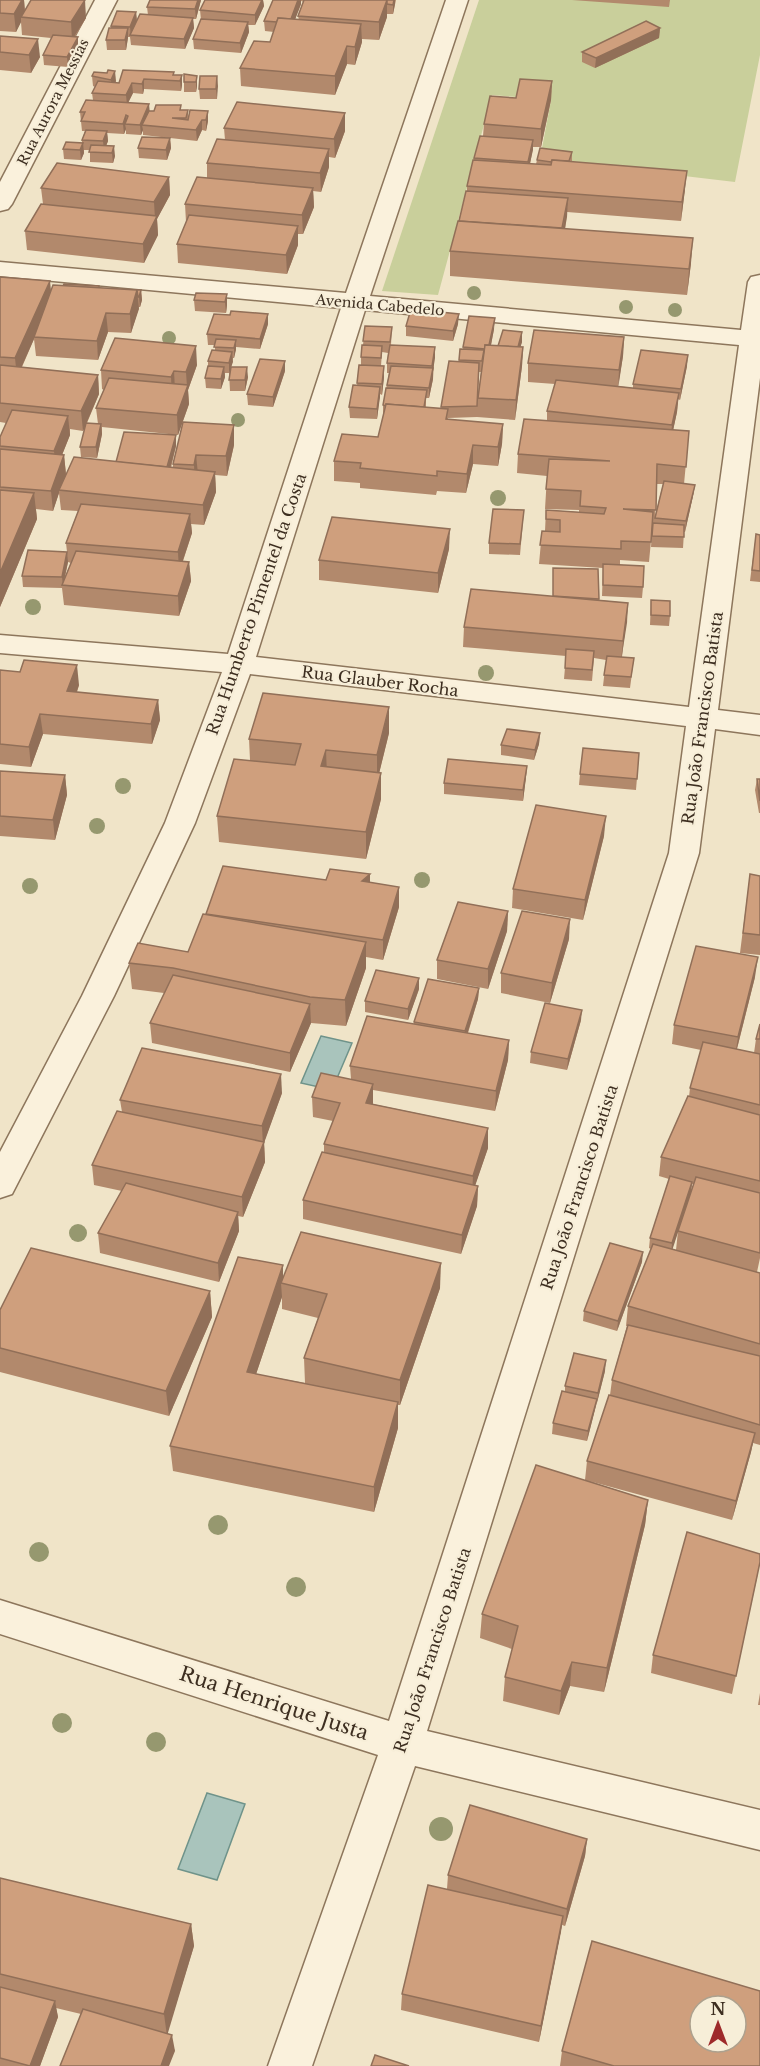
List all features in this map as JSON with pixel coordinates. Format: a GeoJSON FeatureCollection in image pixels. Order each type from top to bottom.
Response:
{"type":"FeatureCollection","features":[{"type":"Feature","properties":{"kind":"street","name":"Rua Aurora Messias"},"geometry":{"type":"LineString","coordinates":[[0,204],[106,0]]}},
{"type":"Feature","properties":{"kind":"street","name":"Rua Humberto Pimentel da Costa"},"geometry":{"type":"LineString","coordinates":[[0,1185],[98,996],[180,823],[238,664],[355,303],[458,0]]}},
{"type":"Feature","properties":{"kind":"street","name":"Avenida Cabedelo"},"geometry":{"type":"LineString","coordinates":[[0,269],[756,339]]}},
{"type":"Feature","properties":{"kind":"street","name":"Rua João Francisco Batista"},"geometry":{"type":"LineString","coordinates":[[290,2066],[402,1744],[684,853],[756,339],[760,282]]}},
{"type":"Feature","properties":{"kind":"street","name":"Rua Glauber Rocha"},"geometry":{"type":"LineString","coordinates":[[0,644],[238,664],[760,725]]}},
{"type":"Feature","properties":{"kind":"street","name":"Rua Henrique Justa"},"geometry":{"type":"LineString","coordinates":[[0,1617],[402,1744],[760,1830]]}},
{"type":"Feature","properties":{"kind":"green space"},"geometry":{"type":"Polygon","coordinates":[[[479,0],[760,0],[760,55],[735,182],[540,159],[551,100],[492,95],[438,295],[382,291],[479,0]]]}},
{"type":"Feature","properties":{"kind":"water"},"geometry":{"type":"Polygon","coordinates":[[[321,1036],[352,1043],[332,1090],[301,1083],[321,1036]]]}},
{"type":"Feature","properties":{"kind":"water"},"geometry":{"type":"Polygon","coordinates":[[[207,1793],[245,1804],[217,1880],[178,1869],[207,1793]]]}},
{"type":"Feature","properties":{"kind":"building"},"geometry":{"type":"Polygon","coordinates":[[[0,0],[22,0],[14,14],[0,13],[0,0]]]}},
{"type":"Feature","properties":{"kind":"building"},"geometry":{"type":"Polygon","coordinates":[[[31,0],[85,0],[71,22],[21,17],[31,0]]]}},
{"type":"Feature","properties":{"kind":"building"},"geometry":{"type":"Polygon","coordinates":[[[150,0],[198,0],[195,9],[147,7],[150,0]]]}},
{"type":"Feature","properties":{"kind":"building"},"geometry":{"type":"Polygon","coordinates":[[[205,0],[262,0],[255,15],[200,10],[205,0]]]}},
{"type":"Feature","properties":{"kind":"building"},"geometry":{"type":"Polygon","coordinates":[[[273,0],[298,0],[291,19],[278,18],[277,22],[264,21],[273,0]]]}},
{"type":"Feature","properties":{"kind":"building"},"geometry":{"type":"Polygon","coordinates":[[[304,0],[387,0],[379,22],[298,16],[304,0]]]}},
{"type":"Feature","properties":{"kind":"building"},"geometry":{"type":"Polygon","coordinates":[[[387,0],[394,0],[393,5],[387,4],[387,0]]]}},
{"type":"Feature","properties":{"kind":"building"},"geometry":{"type":"Polygon","coordinates":[[[117,11],[136,12],[130,27],[111,26],[117,11]]]}},
{"type":"Feature","properties":{"kind":"building"},"geometry":{"type":"Polygon","coordinates":[[[140,14],[193,18],[184,39],[130,35],[140,14]]]}},
{"type":"Feature","properties":{"kind":"building"},"geometry":{"type":"Polygon","coordinates":[[[278,18],[361,24],[355,47],[347,46],[335,76],[240,68],[254,41],[270,42],[278,18]]]}},
{"type":"Feature","properties":{"kind":"building"},"geometry":{"type":"Polygon","coordinates":[[[201,19],[248,22],[240,43],[193,39],[201,19]]]}},
{"type":"Feature","properties":{"kind":"building"},"geometry":{"type":"Polygon","coordinates":[[[646,21],[660,28],[596,58],[582,52],[646,21]]]}},
{"type":"Feature","properties":{"kind":"building"},"geometry":{"type":"Polygon","coordinates":[[[109,28],[128,28],[125,40],[106,40],[109,28]]]}},
{"type":"Feature","properties":{"kind":"building"},"geometry":{"type":"Polygon","coordinates":[[[53,35],[78,37],[67,57],[43,55],[53,35]]]}},
{"type":"Feature","properties":{"kind":"building"},"geometry":{"type":"Polygon","coordinates":[[[0,36],[38,39],[29,55],[0,52],[0,36]]]}},
{"type":"Feature","properties":{"kind":"building"},"geometry":{"type":"Polygon","coordinates":[[[108,70],[115,71],[111,80],[92,76],[94,72],[107,73],[108,70]]]}},
{"type":"Feature","properties":{"kind":"building"},"geometry":{"type":"Polygon","coordinates":[[[123,70],[174,72],[173,75],[182,75],[180,81],[144,79],[142,84],[132,83],[126,95],[92,93],[98,81],[119,83],[123,70]]]}},
{"type":"Feature","properties":{"kind":"building"},"geometry":{"type":"Polygon","coordinates":[[[184,74],[197,76],[196,82],[184,82],[184,74]]]}},
{"type":"Feature","properties":{"kind":"building"},"geometry":{"type":"Polygon","coordinates":[[[200,76],[217,76],[216,89],[199,89],[200,76]]]}},
{"type":"Feature","properties":{"kind":"building"},"geometry":{"type":"Polygon","coordinates":[[[520,79],[552,81],[541,129],[484,124],[490,96],[516,98],[520,79]]]}},
{"type":"Feature","properties":{"kind":"building"},"geometry":{"type":"Polygon","coordinates":[[[86,100],[149,104],[140,125],[125,124],[128,116],[126,115],[123,124],[81,121],[85,112],[80,112],[86,100]]]}},
{"type":"Feature","properties":{"kind":"building"},"geometry":{"type":"Polygon","coordinates":[[[237,102],[345,113],[334,139],[224,128],[237,102]]]}},
{"type":"Feature","properties":{"kind":"building"},"geometry":{"type":"Polygon","coordinates":[[[156,105],[181,105],[180,110],[188,110],[186,118],[172,118],[188,120],[190,110],[208,111],[206,120],[202,120],[196,130],[142,125],[149,111],[154,111],[156,105]]]}},
{"type":"Feature","properties":{"kind":"building"},"geometry":{"type":"Polygon","coordinates":[[[86,130],[107,131],[103,141],[82,140],[86,130]]]}},
{"type":"Feature","properties":{"kind":"building"},"geometry":{"type":"Polygon","coordinates":[[[480,136],[533,140],[528,162],[474,158],[480,136]]]}},
{"type":"Feature","properties":{"kind":"building"},"geometry":{"type":"Polygon","coordinates":[[[142,137],[170,138],[166,150],[138,148],[142,137]]]}},
{"type":"Feature","properties":{"kind":"building"},"geometry":{"type":"Polygon","coordinates":[[[217,139],[329,149],[320,173],[207,163],[217,139]]]}},
{"type":"Feature","properties":{"kind":"building"},"geometry":{"type":"Polygon","coordinates":[[[66,142],[83,143],[80,150],[63,149],[66,142]]]}},
{"type":"Feature","properties":{"kind":"building"},"geometry":{"type":"Polygon","coordinates":[[[91,145],[114,146],[112,153],[89,152],[91,145]]]}},
{"type":"Feature","properties":{"kind":"building"},"geometry":{"type":"Polygon","coordinates":[[[540,148],[572,152],[569,161],[552,160],[551,162],[537,160],[540,148]]]}},
{"type":"Feature","properties":{"kind":"building"},"geometry":{"type":"Polygon","coordinates":[[[473,160],[551,165],[552,160],[687,171],[682,202],[467,186],[473,160]]]}},
{"type":"Feature","properties":{"kind":"building"},"geometry":{"type":"Polygon","coordinates":[[[57,163],[169,177],[154,202],[41,188],[57,163]]]}},
{"type":"Feature","properties":{"kind":"building"},"geometry":{"type":"Polygon","coordinates":[[[197,177],[313,188],[302,215],[185,204],[197,177]]]}},
{"type":"Feature","properties":{"kind":"building"},"geometry":{"type":"Polygon","coordinates":[[[466,191],[568,198],[562,228],[459,221],[466,191]]]}},
{"type":"Feature","properties":{"kind":"building"},"geometry":{"type":"Polygon","coordinates":[[[41,204],[157,216],[143,244],[25,231],[41,204]]]}},
{"type":"Feature","properties":{"kind":"building"},"geometry":{"type":"Polygon","coordinates":[[[189,215],[298,226],[286,255],[177,244],[189,215]]]}},
{"type":"Feature","properties":{"kind":"building"},"geometry":{"type":"Polygon","coordinates":[[[458,221],[693,238],[689,269],[450,251],[458,221]]]}},
{"type":"Feature","properties":{"kind":"building"},"geometry":{"type":"Polygon","coordinates":[[[0,277],[50,281],[15,358],[0,357],[0,277]]]}},
{"type":"Feature","properties":{"kind":"building"},"geometry":{"type":"Polygon","coordinates":[[[64,284],[99,286],[99,288],[63,286],[64,284]]]}},
{"type":"Feature","properties":{"kind":"building"},"geometry":{"type":"Polygon","coordinates":[[[53,285],[137,290],[130,314],[106,313],[97,341],[34,337],[53,285]]]}},
{"type":"Feature","properties":{"kind":"building"},"geometry":{"type":"Polygon","coordinates":[[[196,293],[227,294],[225,302],[194,300],[196,293]]]}},
{"type":"Feature","properties":{"kind":"building"},"geometry":{"type":"Polygon","coordinates":[[[411,309],[459,314],[453,331],[406,326],[411,309]]]}},
{"type":"Feature","properties":{"kind":"building"},"geometry":{"type":"Polygon","coordinates":[[[231,311],[268,314],[260,339],[207,334],[214,314],[230,315],[231,311]]]}},
{"type":"Feature","properties":{"kind":"building"},"geometry":{"type":"Polygon","coordinates":[[[469,316],[495,318],[489,345],[485,345],[485,349],[463,347],[469,316]]]}},
{"type":"Feature","properties":{"kind":"building"},"geometry":{"type":"Polygon","coordinates":[[[365,326],[392,327],[390,342],[363,341],[365,326]]]}},
{"type":"Feature","properties":{"kind":"building"},"geometry":{"type":"Polygon","coordinates":[[[503,330],[522,332],[518,347],[498,346],[503,330]]]}},
{"type":"Feature","properties":{"kind":"building"},"geometry":{"type":"Polygon","coordinates":[[[534,330],[624,337],[619,370],[528,363],[534,330]]]}},
{"type":"Feature","properties":{"kind":"building"},"geometry":{"type":"Polygon","coordinates":[[[115,338],[196,346],[186,372],[174,371],[171,377],[101,370],[115,338]]]}},
{"type":"Feature","properties":{"kind":"building"},"geometry":{"type":"Polygon","coordinates":[[[216,339],[236,340],[234,348],[214,347],[216,339]]]}},
{"type":"Feature","properties":{"kind":"building"},"geometry":{"type":"Polygon","coordinates":[[[362,345],[382,346],[381,358],[361,357],[362,345]]]}},
{"type":"Feature","properties":{"kind":"building"},"geometry":{"type":"Polygon","coordinates":[[[390,345],[435,347],[432,366],[387,363],[390,345]]]}},
{"type":"Feature","properties":{"kind":"building"},"geometry":{"type":"Polygon","coordinates":[[[485,345],[523,347],[516,400],[478,398],[485,345]]]}},
{"type":"Feature","properties":{"kind":"building"},"geometry":{"type":"Polygon","coordinates":[[[460,349],[484,350],[482,361],[459,360],[460,349]]]}},
{"type":"Feature","properties":{"kind":"building"},"geometry":{"type":"Polygon","coordinates":[[[212,350],[232,352],[229,363],[208,361],[212,350]]]}},
{"type":"Feature","properties":{"kind":"building"},"geometry":{"type":"Polygon","coordinates":[[[641,350],[688,355],[681,389],[633,384],[641,350]]]}},
{"type":"Feature","properties":{"kind":"building"},"geometry":{"type":"Polygon","coordinates":[[[260,359],[285,361],[273,397],[247,394],[260,359]]]}},
{"type":"Feature","properties":{"kind":"building"},"geometry":{"type":"Polygon","coordinates":[[[449,361],[479,363],[477,406],[441,407],[449,361]]]}},
{"type":"Feature","properties":{"kind":"building"},"geometry":{"type":"Polygon","coordinates":[[[0,365],[98,375],[81,411],[0,403],[0,365]]]}},
{"type":"Feature","properties":{"kind":"building"},"geometry":{"type":"Polygon","coordinates":[[[359,365],[384,366],[382,384],[357,383],[359,365]]]}},
{"type":"Feature","properties":{"kind":"building"},"geometry":{"type":"Polygon","coordinates":[[[208,366],[224,367],[221,379],[205,378],[208,366]]]}},
{"type":"Feature","properties":{"kind":"building"},"geometry":{"type":"Polygon","coordinates":[[[391,366],[433,368],[429,388],[387,385],[391,366]]]}},
{"type":"Feature","properties":{"kind":"building"},"geometry":{"type":"Polygon","coordinates":[[[231,367],[247,367],[245,380],[229,380],[231,367]]]}},
{"type":"Feature","properties":{"kind":"building"},"geometry":{"type":"Polygon","coordinates":[[[109,378],[188,385],[177,415],[96,408],[109,378]]]}},
{"type":"Feature","properties":{"kind":"building"},"geometry":{"type":"Polygon","coordinates":[[[556,380],[679,393],[672,425],[547,411],[556,380]]]}},
{"type":"Feature","properties":{"kind":"building"},"geometry":{"type":"Polygon","coordinates":[[[353,385],[380,387],[377,409],[349,407],[353,385]]]}},
{"type":"Feature","properties":{"kind":"building"},"geometry":{"type":"Polygon","coordinates":[[[386,388],[427,390],[424,407],[383,405],[386,388]]]}},
{"type":"Feature","properties":{"kind":"building"},"geometry":{"type":"Polygon","coordinates":[[[386,404],[448,409],[446,419],[503,424],[498,447],[473,445],[467,474],[437,471],[437,476],[360,468],[361,463],[334,461],[342,434],[378,437],[386,404]]]}},
{"type":"Feature","properties":{"kind":"building"},"geometry":{"type":"Polygon","coordinates":[[[12,410],[68,416],[54,451],[0,446],[0,437],[12,410]]]}},
{"type":"Feature","properties":{"kind":"building"},"geometry":{"type":"Polygon","coordinates":[[[524,419],[689,431],[686,467],[657,464],[656,510],[623,509],[653,512],[651,542],[621,541],[621,549],[540,545],[542,531],[560,532],[560,520],[546,519],[546,510],[604,514],[606,508],[580,506],[581,491],[546,489],[549,459],[610,461],[518,454],[524,419]]]}},
{"type":"Feature","properties":{"kind":"building"},"geometry":{"type":"Polygon","coordinates":[[[183,422],[234,425],[226,456],[196,455],[194,465],[173,464],[183,422]]]}},
{"type":"Feature","properties":{"kind":"building"},"geometry":{"type":"Polygon","coordinates":[[[86,423],[101,424],[96,447],[80,447],[86,423]]]}},
{"type":"Feature","properties":{"kind":"building"},"geometry":{"type":"Polygon","coordinates":[[[124,432],[176,435],[167,467],[116,462],[124,432]]]}},
{"type":"Feature","properties":{"kind":"building"},"geometry":{"type":"Polygon","coordinates":[[[0,449],[64,455],[51,491],[0,487],[0,449]]]}},
{"type":"Feature","properties":{"kind":"building"},"geometry":{"type":"Polygon","coordinates":[[[74,457],[215,472],[203,505],[59,490],[74,457]]]}},
{"type":"Feature","properties":{"kind":"building"},"geometry":{"type":"Polygon","coordinates":[[[664,481],[695,485],[686,521],[655,518],[664,481]]]}},
{"type":"Feature","properties":{"kind":"building"},"geometry":{"type":"Polygon","coordinates":[[[0,490],[34,493],[0,573],[0,490]]]}},
{"type":"Feature","properties":{"kind":"building"},"geometry":{"type":"Polygon","coordinates":[[[81,504],[190,514],[178,552],[66,543],[81,504]]]}},
{"type":"Feature","properties":{"kind":"building"},"geometry":{"type":"Polygon","coordinates":[[[493,509],[524,510],[520,544],[489,543],[493,509]]]}},
{"type":"Feature","properties":{"kind":"building"},"geometry":{"type":"Polygon","coordinates":[[[332,517],[450,529],[438,573],[319,560],[332,517]]]}},
{"type":"Feature","properties":{"kind":"building"},"geometry":{"type":"Polygon","coordinates":[[[653,523],[684,525],[684,537],[652,536],[653,523]]]}},
{"type":"Feature","properties":{"kind":"building"},"geometry":{"type":"Polygon","coordinates":[[[756,534],[760,535],[760,571],[752,570],[756,534]]]}},
{"type":"Feature","properties":{"kind":"building"},"geometry":{"type":"Polygon","coordinates":[[[28,550],[67,552],[62,577],[22,576],[28,550]]]}},
{"type":"Feature","properties":{"kind":"building"},"geometry":{"type":"Polygon","coordinates":[[[76,551],[189,562],[178,596],[62,585],[76,551]]]}},
{"type":"Feature","properties":{"kind":"building"},"geometry":{"type":"Polygon","coordinates":[[[603,564],[644,566],[643,587],[603,585],[603,564]]]}},
{"type":"Feature","properties":{"kind":"building"},"geometry":{"type":"Polygon","coordinates":[[[553,568],[598,569],[599,599],[553,596],[553,568]]]}},
{"type":"Feature","properties":{"kind":"building"},"geometry":{"type":"Polygon","coordinates":[[[471,589],[628,603],[623,641],[464,627],[471,589]]]}},
{"type":"Feature","properties":{"kind":"building"},"geometry":{"type":"Polygon","coordinates":[[[651,600],[670,601],[670,616],[651,615],[651,600]]]}},
{"type":"Feature","properties":{"kind":"building"},"geometry":{"type":"Polygon","coordinates":[[[566,649],[594,651],[592,670],[565,668],[566,649]]]}},
{"type":"Feature","properties":{"kind":"building"},"geometry":{"type":"Polygon","coordinates":[[[607,656],[634,658],[631,677],[604,675],[607,656]]]}},
{"type":"Feature","properties":{"kind":"building"},"geometry":{"type":"Polygon","coordinates":[[[24,660],[77,665],[67,691],[158,700],[151,724],[40,714],[29,747],[0,744],[0,670],[20,672],[24,660]]]}},
{"type":"Feature","properties":{"kind":"building"},"geometry":{"type":"Polygon","coordinates":[[[263,693],[389,707],[377,755],[326,750],[321,766],[381,773],[366,832],[217,816],[234,759],[295,765],[301,744],[249,739],[263,693]]]}},
{"type":"Feature","properties":{"kind":"building"},"geometry":{"type":"Polygon","coordinates":[[[507,729],[540,733],[535,750],[501,745],[507,729]]]}},
{"type":"Feature","properties":{"kind":"building"},"geometry":{"type":"Polygon","coordinates":[[[583,748],[639,753],[637,779],[580,774],[583,748]]]}},
{"type":"Feature","properties":{"kind":"building"},"geometry":{"type":"Polygon","coordinates":[[[448,759],[527,766],[523,790],[444,783],[448,759]]]}},
{"type":"Feature","properties":{"kind":"building"},"geometry":{"type":"Polygon","coordinates":[[[0,771],[65,775],[53,820],[0,816],[0,771]]]}},
{"type":"Feature","properties":{"kind":"building"},"geometry":{"type":"Polygon","coordinates":[[[757,779],[760,779],[760,801],[757,779]]]}},
{"type":"Feature","properties":{"kind":"building"},"geometry":{"type":"Polygon","coordinates":[[[536,805],[606,816],[585,900],[513,889],[536,805]]]}},
{"type":"Feature","properties":{"kind":"building"},"geometry":{"type":"Polygon","coordinates":[[[223,866],[326,880],[330,869],[370,874],[362,881],[399,887],[383,940],[206,914],[223,866]]]}},
{"type":"Feature","properties":{"kind":"building"},"geometry":{"type":"Polygon","coordinates":[[[750,874],[760,876],[760,935],[743,933],[750,874]]]}},
{"type":"Feature","properties":{"kind":"building"},"geometry":{"type":"Polygon","coordinates":[[[458,902],[508,911],[488,969],[437,960],[458,902]]]}},
{"type":"Feature","properties":{"kind":"building"},"geometry":{"type":"Polygon","coordinates":[[[522,911],[570,919],[552,983],[501,973],[522,911]]]}},
{"type":"Feature","properties":{"kind":"building"},"geometry":{"type":"Polygon","coordinates":[[[203,914],[366,942],[345,1000],[310,997],[173,968],[129,963],[138,943],[188,952],[203,914]]]}},
{"type":"Feature","properties":{"kind":"building"},"geometry":{"type":"Polygon","coordinates":[[[696,946],[758,957],[738,1037],[674,1025],[696,946]]]}},
{"type":"Feature","properties":{"kind":"building"},"geometry":{"type":"Polygon","coordinates":[[[376,970],[419,978],[408,1009],[365,1001],[376,970]]]}},
{"type":"Feature","properties":{"kind":"building"},"geometry":{"type":"Polygon","coordinates":[[[173,975],[310,1004],[290,1053],[150,1023],[173,975]]]}},
{"type":"Feature","properties":{"kind":"building"},"geometry":{"type":"Polygon","coordinates":[[[428,979],[479,988],[465,1031],[414,1022],[428,979]]]}},
{"type":"Feature","properties":{"kind":"building"},"geometry":{"type":"Polygon","coordinates":[[[545,1003],[582,1010],[568,1059],[531,1052],[545,1003]]]}},
{"type":"Feature","properties":{"kind":"building"},"geometry":{"type":"Polygon","coordinates":[[[367,1016],[509,1040],[496,1091],[350,1066],[367,1016]]]}},
{"type":"Feature","properties":{"kind":"building"},"geometry":{"type":"Polygon","coordinates":[[[760,1024],[760,1039],[756,1039],[760,1024]]]}},
{"type":"Feature","properties":{"kind":"building"},"geometry":{"type":"Polygon","coordinates":[[[703,1042],[760,1054],[760,1105],[690,1088],[703,1042]]]}},
{"type":"Feature","properties":{"kind":"building"},"geometry":{"type":"Polygon","coordinates":[[[142,1048],[281,1074],[262,1126],[120,1100],[142,1048]]]}},
{"type":"Feature","properties":{"kind":"building"},"geometry":{"type":"Polygon","coordinates":[[[321,1073],[373,1084],[366,1103],[488,1128],[473,1176],[324,1144],[340,1103],[312,1097],[321,1073]]]}},
{"type":"Feature","properties":{"kind":"building"},"geometry":{"type":"Polygon","coordinates":[[[688,1096],[760,1115],[760,1181],[661,1157],[688,1096]]]}},
{"type":"Feature","properties":{"kind":"building"},"geometry":{"type":"Polygon","coordinates":[[[117,1111],[264,1142],[242,1197],[92,1165],[117,1111]]]}},
{"type":"Feature","properties":{"kind":"building"},"geometry":{"type":"Polygon","coordinates":[[[322,1152],[478,1186],[462,1235],[303,1200],[322,1152]]]}},
{"type":"Feature","properties":{"kind":"building"},"geometry":{"type":"Polygon","coordinates":[[[670,1176],[692,1182],[672,1243],[650,1238],[670,1176]]]}},
{"type":"Feature","properties":{"kind":"building"},"geometry":{"type":"Polygon","coordinates":[[[696,1177],[760,1193],[760,1253],[678,1231],[696,1177]]]}},
{"type":"Feature","properties":{"kind":"building"},"geometry":{"type":"Polygon","coordinates":[[[126,1183],[238,1212],[218,1263],[98,1233],[126,1183]]]}},
{"type":"Feature","properties":{"kind":"building"},"geometry":{"type":"Polygon","coordinates":[[[301,1232],[441,1263],[400,1380],[304,1358],[327,1294],[281,1283],[301,1232]]]}},
{"type":"Feature","properties":{"kind":"building"},"geometry":{"type":"Polygon","coordinates":[[[610,1243],[643,1252],[618,1321],[584,1311],[610,1243]]]}},
{"type":"Feature","properties":{"kind":"building"},"geometry":{"type":"Polygon","coordinates":[[[653,1244],[760,1273],[760,1344],[628,1306],[653,1244]]]}},
{"type":"Feature","properties":{"kind":"building"},"geometry":{"type":"Polygon","coordinates":[[[31,1248],[210,1291],[166,1391],[0,1348],[0,1310],[31,1248]]]}},
{"type":"Feature","properties":{"kind":"building"},"geometry":{"type":"Polygon","coordinates":[[[238,1257],[283,1265],[247,1372],[398,1402],[374,1487],[170,1446],[238,1257]]]}},
{"type":"Feature","properties":{"kind":"building"},"geometry":{"type":"Polygon","coordinates":[[[628,1325],[760,1356],[760,1425],[612,1380],[628,1325]]]}},
{"type":"Feature","properties":{"kind":"building"},"geometry":{"type":"Polygon","coordinates":[[[574,1353],[606,1360],[598,1393],[565,1386],[574,1353]]]}},
{"type":"Feature","properties":{"kind":"building"},"geometry":{"type":"Polygon","coordinates":[[[562,1391],[597,1399],[588,1431],[553,1423],[562,1391]]]}},
{"type":"Feature","properties":{"kind":"building"},"geometry":{"type":"Polygon","coordinates":[[[609,1395],[755,1433],[736,1501],[587,1461],[609,1395]]]}},
{"type":"Feature","properties":{"kind":"building"},"geometry":{"type":"Polygon","coordinates":[[[536,1465],[648,1500],[607,1668],[572,1662],[561,1691],[505,1677],[518,1626],[482,1614],[536,1465]]]}},
{"type":"Feature","properties":{"kind":"building"},"geometry":{"type":"Polygon","coordinates":[[[687,1532],[760,1554],[736,1676],[653,1655],[687,1532]]]}},
{"type":"Feature","properties":{"kind":"building"},"geometry":{"type":"Polygon","coordinates":[[[470,1805],[587,1839],[567,1909],[448,1875],[470,1805]]]}},
{"type":"Feature","properties":{"kind":"building"},"geometry":{"type":"Polygon","coordinates":[[[0,1878],[191,1924],[164,2014],[0,1974],[0,1878]]]}},
{"type":"Feature","properties":{"kind":"building"},"geometry":{"type":"Polygon","coordinates":[[[428,1885],[563,1916],[541,2026],[402,1994],[428,1885]]]}},
{"type":"Feature","properties":{"kind":"building"},"geometry":{"type":"Polygon","coordinates":[[[592,1941],[760,1991],[760,2066],[614,2066],[562,2051],[592,1941]]]}},
{"type":"Feature","properties":{"kind":"building"},"geometry":{"type":"Polygon","coordinates":[[[0,1987],[55,2001],[30,2066],[0,2058],[0,1987]]]}},
{"type":"Feature","properties":{"kind":"building"},"geometry":{"type":"Polygon","coordinates":[[[83,2009],[172,2035],[161,2066],[60,2066],[83,2009]]]}},
{"type":"Feature","properties":{"kind":"building"},"geometry":{"type":"Polygon","coordinates":[[[375,2055],[409,2066],[371,2066],[375,2055]]]}}]}
